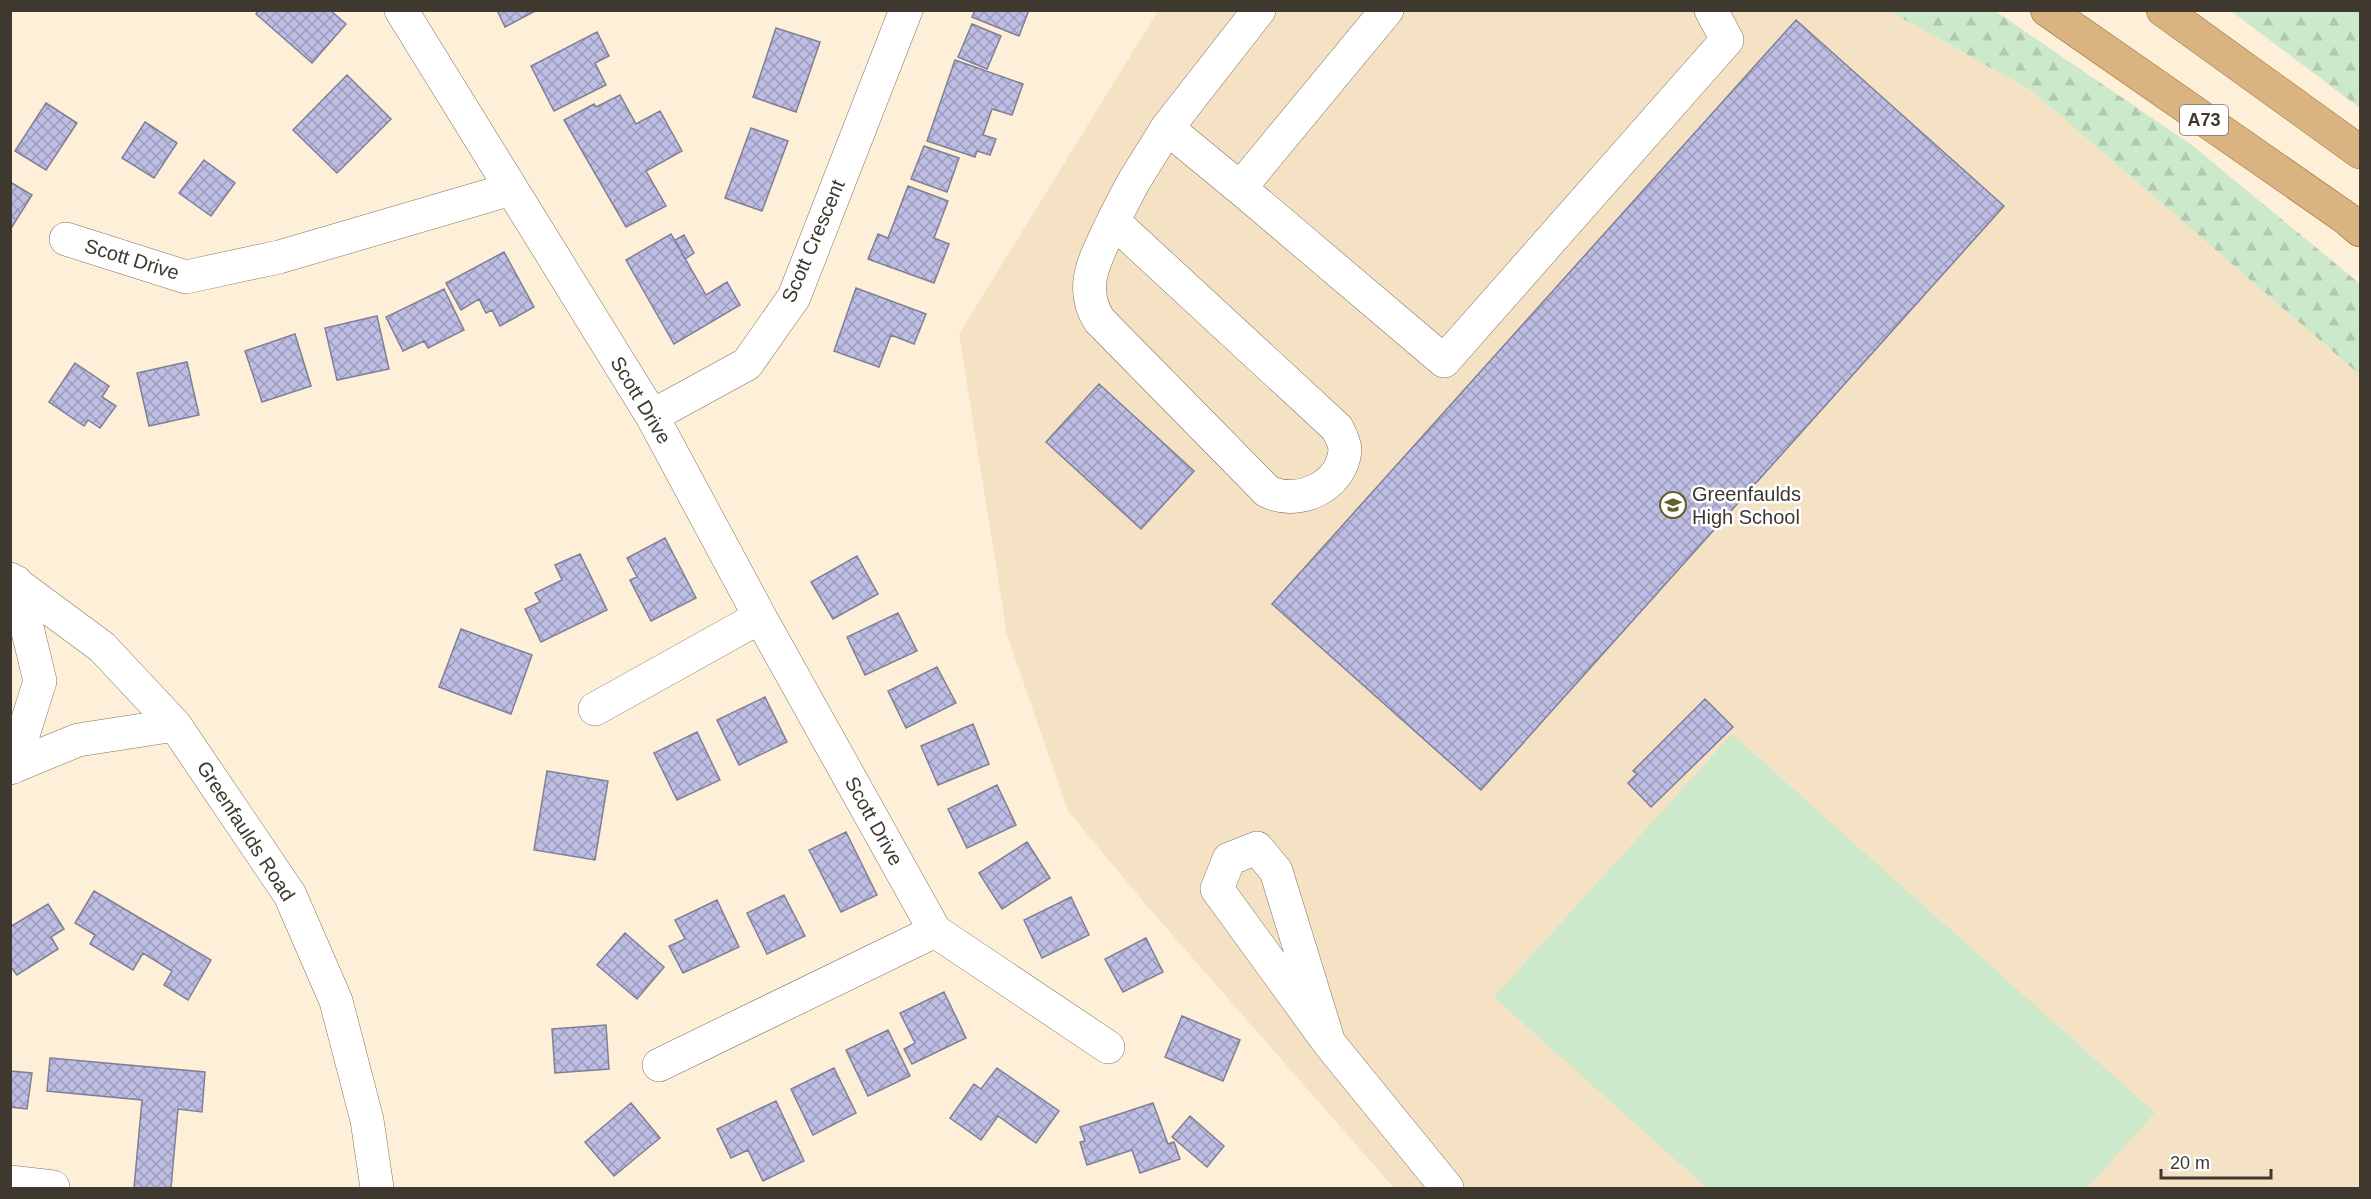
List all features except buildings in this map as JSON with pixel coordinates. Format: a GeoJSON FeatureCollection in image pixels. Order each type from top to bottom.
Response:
{"type":"FeatureCollection","features":[{"type":"Feature","properties":{"kind":"main road","name":"A73"},"geometry":{"type":"LineString","coordinates":[[2047,10],[2361,230]]}},
{"type":"Feature","properties":{"kind":"main road"},"geometry":{"type":"LineString","coordinates":[[2163,10],[2361,152]]}},
{"type":"Feature","properties":{"kind":"street","name":"Scott Drive"},"geometry":{"type":"LineString","coordinates":[[401,10],[652,416],[760,617],[936,931],[1108,1047]]}},
{"type":"Feature","properties":{"kind":"street","name":"Scott Crescent"},"geometry":{"type":"LineString","coordinates":[[652,416],[747,364],[794,297],[906,10]]}},
{"type":"Feature","properties":{"kind":"street"},"geometry":{"type":"LineString","coordinates":[[1113,221],[1337,428],[1345,447],[1344,454],[1338,470],[1323,486],[1315,492],[1295,497],[1277,496],[1267,490],[1099,320],[1090,301],[1089,279],[1113,221],[1134,181],[1167,128],[1259,10]]}},
{"type":"Feature","properties":{"kind":"street"},"geometry":{"type":"LineString","coordinates":[[1240,188],[1387,10]]}},
{"type":"Feature","properties":{"kind":"street"},"geometry":{"type":"LineString","coordinates":[[1167,128],[1444,361],[1727,40],[1711,10]]}},
{"type":"Feature","properties":{"kind":"street","name":"Scott Drive"},"geometry":{"type":"LineString","coordinates":[[66,239],[186,277],[279,257],[512,189]]}},
{"type":"Feature","properties":{"kind":"street"},"geometry":{"type":"LineString","coordinates":[[12,767],[40,681],[13,581]]}},
{"type":"Feature","properties":{"kind":"street","name":"Greenfaulds Road"},"geometry":{"type":"LineString","coordinates":[[13,581],[102,648],[175,725],[290,895],[336,1001],[367,1120],[377,1188]]}},
{"type":"Feature","properties":{"kind":"street"},"geometry":{"type":"LineString","coordinates":[[595,709],[760,617]]}},
{"type":"Feature","properties":{"kind":"street"},"geometry":{"type":"LineString","coordinates":[[12,767],[78,740],[175,725]]}},
{"type":"Feature","properties":{"kind":"street"},"geometry":{"type":"LineString","coordinates":[[1329,1043],[1276,871],[1257,848],[1229,859],[1217,889],[1329,1043],[1447,1188]]}},
{"type":"Feature","properties":{"kind":"street"},"geometry":{"type":"LineString","coordinates":[[659,1065],[936,931]]}},
{"type":"Feature","properties":{"kind":"street"},"geometry":{"type":"LineString","coordinates":[[10,1182],[53,1187]]}},
{"type":"Feature","properties":{"kind":"shaded area","name":"Greenfaulds High School"},"geometry":{"type":"Polygon","coordinates":[[[1158,11],[1889,11],[2032,91],[2360,375],[2360,1188],[1394,1188],[1147,906],[1068,811],[1007,635],[959,334],[1158,11]]]}},
{"type":"Feature","properties":{"kind":"green space"},"geometry":{"type":"Polygon","coordinates":[[[1889,11],[1995,11],[2193,146],[2360,284],[2360,375],[2032,91],[1889,11]]]}},
{"type":"Feature","properties":{"kind":"green space"},"geometry":{"type":"Polygon","coordinates":[[[2231,11],[2360,11],[2360,108],[2231,11]]]}},
{"type":"Feature","properties":{"kind":"green space"},"geometry":{"type":"Polygon","coordinates":[[[1732,734],[2155,1113],[2087,1188],[1707,1188],[1494,997],[1732,734]]]}},
{"type":"Feature","properties":{"kind":"place","name":"Greenfaulds High School"},"geometry":{"type":"Point","coordinates":[1673,505]}}]}
